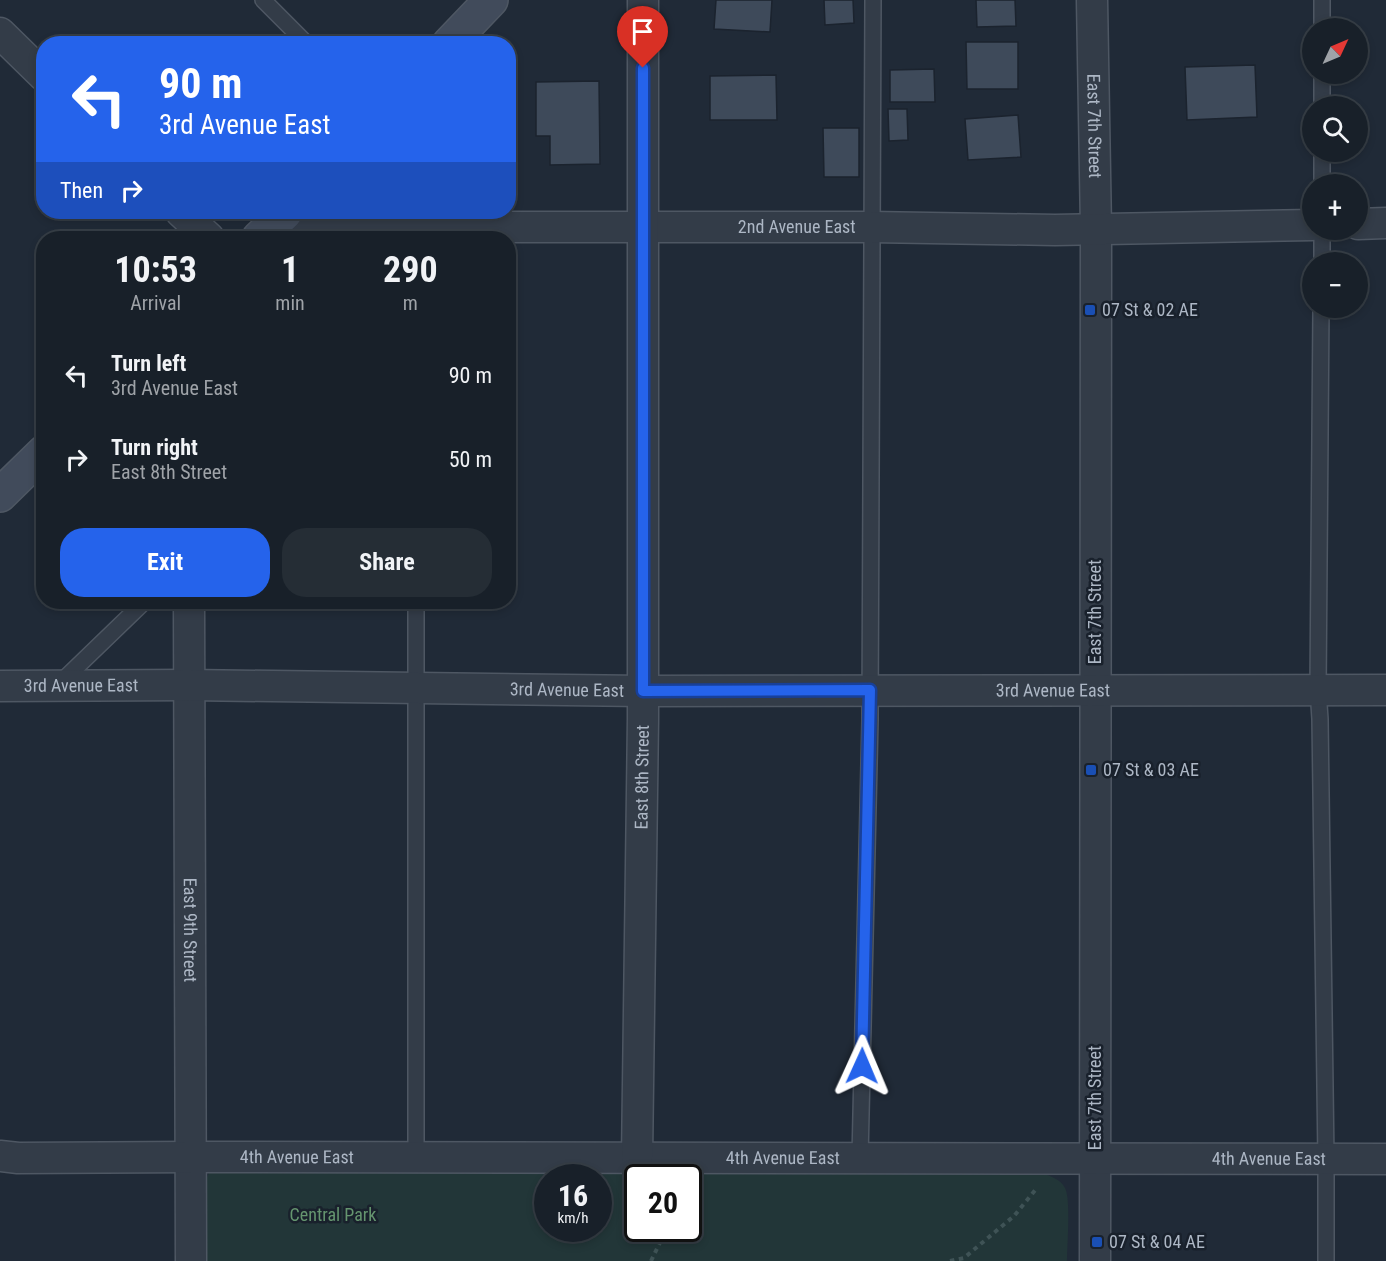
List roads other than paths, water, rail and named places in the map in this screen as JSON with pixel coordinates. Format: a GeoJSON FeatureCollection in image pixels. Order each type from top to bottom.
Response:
{"type":"FeatureCollection","features":[{"type":"Feature","properties":{"kind":"street"},"geometry":{"type":"LineString","coordinates":[[457,36],[491,0]]}},
{"type":"Feature","properties":{"kind":"street","name":"East 8th Street"},"geometry":{"type":"LineString","coordinates":[[637,1158],[643,691],[643,0]]}},
{"type":"Feature","properties":{"kind":"street","name":"East 7th Street"},"geometry":{"type":"LineString","coordinates":[[1092,0],[1096,229],[1095,1261]]}},
{"type":"Feature","properties":{"kind":"street"},"geometry":{"type":"LineString","coordinates":[[0,33],[36,68]]}},
{"type":"Feature","properties":{"kind":"street"},"geometry":{"type":"LineString","coordinates":[[189,219],[201,231]]}},
{"type":"Feature","properties":{"kind":"street"},"geometry":{"type":"LineString","coordinates":[[266,231],[279,219]]}},
{"type":"Feature","properties":{"kind":"street","name":"2nd Avenue East"},"geometry":{"type":"LineString","coordinates":[[300,219],[322,226],[389,231]]}},
{"type":"Feature","properties":{"kind":"street"},"geometry":{"type":"LineString","coordinates":[[1368,224],[1386,223]]}},
{"type":"Feature","properties":{"kind":"street","name":"2nd Avenue East"},"geometry":{"type":"LineString","coordinates":[[506,231],[872,227],[1096,229],[1302,225]]}},
{"type":"Feature","properties":{"kind":"street"},"geometry":{"type":"LineString","coordinates":[[0,495],[36,460]]}},
{"type":"Feature","properties":{"kind":"street","name":"East 9th Street"},"geometry":{"type":"LineString","coordinates":[[189,609],[191,1261]]}},
{"type":"Feature","properties":{"kind":"street","name":"3rd Avenue East"},"geometry":{"type":"LineString","coordinates":[[0,686],[189,685],[643,691],[1386,690]]}},
{"type":"Feature","properties":{"kind":"street","name":"4th Avenue East"},"geometry":{"type":"LineString","coordinates":[[0,1156],[18,1158],[1386,1159]]}},
{"type":"Feature","properties":{"kind":"lane"},"geometry":{"type":"LineString","coordinates":[[263,0],[299,36]]}},
{"type":"Feature","properties":{"kind":"lane"},"geometry":{"type":"LineString","coordinates":[[860,1158],[870,690],[873,0]]}},
{"type":"Feature","properties":{"kind":"lane"},"geometry":{"type":"LineString","coordinates":[[1322,0],[1322,18]]}},
{"type":"Feature","properties":{"kind":"lane"},"geometry":{"type":"LineString","coordinates":[[1321,318],[1318,690],[1326,1261]]}},
{"type":"Feature","properties":{"kind":"lane"},"geometry":{"type":"LineString","coordinates":[[57,686],[137,609]]}},
{"type":"Feature","properties":{"kind":"lane"},"geometry":{"type":"LineString","coordinates":[[416,609],[416,1158]]}},
{"type":"Feature","properties":{"kind":"place","name":"07 St & 02 AE"},"geometry":{"type":"Point","coordinates":[1090,310]}},
{"type":"Feature","properties":{"kind":"place","name":"07 St & 03 AE"},"geometry":{"type":"Point","coordinates":[1091,770]}},
{"type":"Feature","properties":{"kind":"place","name":"07 St & 04 AE"},"geometry":{"type":"Point","coordinates":[1097,1242]}},
{"type":"Feature","properties":{"kind":"park label","name":"Central Park"},"geometry":{"type":"Point","coordinates":[333,1215]}}]}
